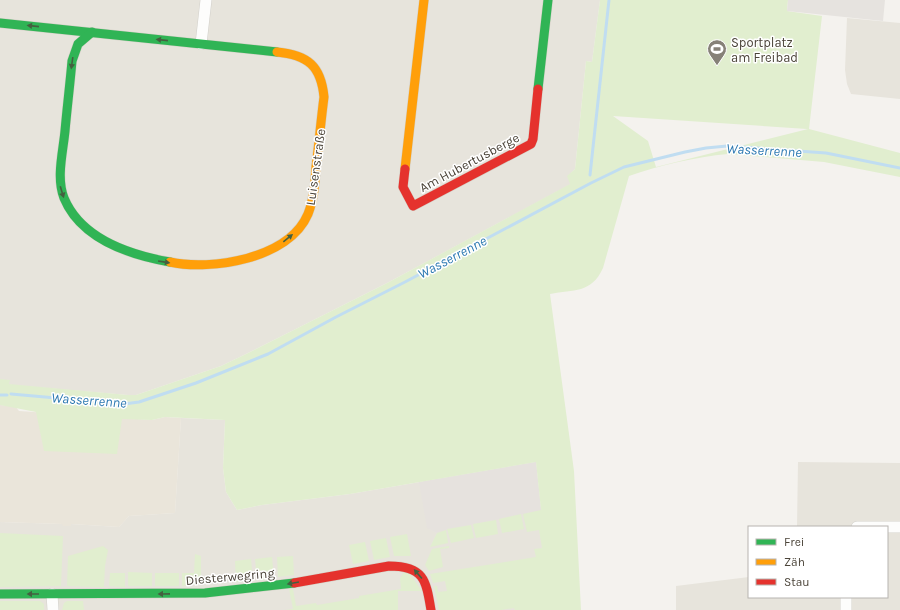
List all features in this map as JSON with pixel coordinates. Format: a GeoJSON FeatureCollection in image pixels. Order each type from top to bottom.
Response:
{"type":"FeatureCollection","features":[{"type":"Feature","properties":{"kind":"street"},"geometry":{"type":"LineString","coordinates":[[201,44],[206,0]]}},
{"type":"Feature","properties":{"kind":"street","name":"Am Hubertusberge"},"geometry":{"type":"LineString","coordinates":[[424,0],[403,187],[412,206],[530,144],[533,139],[548,0]]}},
{"type":"Feature","properties":{"kind":"street","name":"Luisenstraße"},"geometry":{"type":"LineString","coordinates":[[0,23],[92,32],[285,53],[302,58],[314,66],[320,74],[323,84],[324,97],[310,211],[304,222],[296,231],[275,247],[259,254],[231,262],[195,265],[158,261],[138,256],[103,240],[89,231],[74,216],[63,197],[60,185],[60,176],[72,61],[75,46],[92,32]]}},
{"type":"Feature","properties":{"kind":"street"},"geometry":{"type":"LineString","coordinates":[[888,526],[900,526]]}},
{"type":"Feature","properties":{"kind":"street","name":"Diesterwegring"},"geometry":{"type":"LineString","coordinates":[[0,594],[156,594],[233,590],[290,584],[400,565],[409,566],[421,575],[428,590],[431,610]]}},
{"type":"Feature","properties":{"kind":"street"},"geometry":{"type":"LineString","coordinates":[[52,594],[53,610]]}},
{"type":"Feature","properties":{"kind":"street"},"geometry":{"type":"LineString","coordinates":[[846,598],[846,610]]}},
{"type":"Feature","properties":{"kind":"shaded area"},"geometry":{"type":"Polygon","coordinates":[[[0,0],[600,0],[592,62],[586,61],[575,169],[571,173],[571,184],[389,282],[221,366],[136,395],[128,395],[0,384],[0,0]]]}},
{"type":"Feature","properties":{"kind":"shaded area"},"geometry":{"type":"Polygon","coordinates":[[[788,0],[885,0],[883,21],[787,11],[788,0]]]}},
{"type":"Feature","properties":{"kind":"shaded area"},"geometry":{"type":"Polygon","coordinates":[[[847,18],[900,23],[900,99],[851,94],[847,84],[845,70],[847,18]]]}},
{"type":"Feature","properties":{"kind":"shaded area"},"geometry":{"type":"Polygon","coordinates":[[[0,405],[15,406],[19,411],[152,420],[165,417],[181,418],[175,513],[129,516],[119,527],[71,524],[71,526],[63,526],[62,524],[0,522],[0,405]]]}},
{"type":"Feature","properties":{"kind":"shaded area"},"geometry":{"type":"Polygon","coordinates":[[[181,418],[225,420],[223,468],[226,492],[237,510],[262,505],[350,494],[536,462],[541,510],[546,610],[0,610],[0,522],[63,524],[63,526],[71,524],[119,527],[129,516],[175,513],[181,418]]]}},
{"type":"Feature","properties":{"kind":"shaded area"},"geometry":{"type":"Polygon","coordinates":[[[536,462],[541,510],[437,533],[427,528],[419,482],[536,462]]]}},
{"type":"Feature","properties":{"kind":"shaded area"},"geometry":{"type":"Polygon","coordinates":[[[798,462],[900,463],[900,610],[676,610],[676,586],[748,577],[748,598],[888,598],[888,526],[797,526],[798,462]]]}},
{"type":"Feature","properties":{"kind":"green space"},"geometry":{"type":"Polygon","coordinates":[[[600,0],[788,0],[787,11],[822,16],[809,129],[900,153],[900,177],[824,162],[728,154],[678,162],[629,176],[603,268],[598,276],[593,282],[581,289],[550,294],[574,471],[581,610],[515,610],[514,608],[501,610],[439,610],[434,586],[437,586],[438,592],[447,591],[445,581],[433,583],[430,574],[536,557],[534,549],[542,548],[539,530],[527,532],[523,514],[541,510],[536,462],[350,494],[262,505],[237,510],[226,492],[223,468],[225,420],[165,417],[152,420],[122,419],[117,454],[44,451],[36,412],[0,405],[0,379],[10,380],[9,384],[136,395],[221,366],[389,282],[570,184],[567,176],[575,169],[586,61],[592,62],[600,0]],[[613,116],[648,141],[656,167],[808,129],[613,116]]]}},
{"type":"Feature","properties":{"kind":"green space"},"geometry":{"type":"Polygon","coordinates":[[[521,514],[524,529],[502,533],[499,519],[521,514]]]}},
{"type":"Feature","properties":{"kind":"green space"},"geometry":{"type":"Polygon","coordinates":[[[496,520],[498,534],[476,538],[473,524],[496,520]]]}},
{"type":"Feature","properties":{"kind":"green space"},"geometry":{"type":"Polygon","coordinates":[[[471,525],[474,538],[451,543],[447,529],[471,525]]]}},
{"type":"Feature","properties":{"kind":"green space"},"geometry":{"type":"Polygon","coordinates":[[[446,530],[448,543],[430,547],[437,533],[446,530]]]}},
{"type":"Feature","properties":{"kind":"green space"},"geometry":{"type":"Polygon","coordinates":[[[0,533],[63,536],[61,586],[0,587],[0,533]]]}},
{"type":"Feature","properties":{"kind":"green space"},"geometry":{"type":"Polygon","coordinates":[[[407,534],[411,556],[394,556],[390,537],[407,534]]]}},
{"type":"Feature","properties":{"kind":"green space"},"geometry":{"type":"Polygon","coordinates":[[[386,538],[390,557],[374,560],[370,541],[386,538]]]}},
{"type":"Feature","properties":{"kind":"green space"},"geometry":{"type":"Polygon","coordinates":[[[365,542],[369,561],[353,564],[349,545],[365,542]]]}},
{"type":"Feature","properties":{"kind":"green space"},"geometry":{"type":"Polygon","coordinates":[[[103,546],[108,550],[105,566],[104,587],[67,586],[68,556],[103,546]]]}},
{"type":"Feature","properties":{"kind":"green space"},"geometry":{"type":"Polygon","coordinates":[[[449,546],[449,548],[440,549],[443,567],[429,571],[425,565],[432,549],[449,546]]]}},
{"type":"Feature","properties":{"kind":"green space"},"geometry":{"type":"Polygon","coordinates":[[[195,554],[201,556],[201,584],[182,586],[182,573],[194,573],[195,554]]]}},
{"type":"Feature","properties":{"kind":"green space"},"geometry":{"type":"Polygon","coordinates":[[[293,556],[294,575],[278,577],[277,557],[293,556]]]}},
{"type":"Feature","properties":{"kind":"green space"},"geometry":{"type":"Polygon","coordinates":[[[272,557],[274,578],[257,580],[255,559],[272,557]]]}},
{"type":"Feature","properties":{"kind":"green space"},"geometry":{"type":"Polygon","coordinates":[[[251,559],[253,580],[236,582],[235,561],[251,559]]]}},
{"type":"Feature","properties":{"kind":"green space"},"geometry":{"type":"Polygon","coordinates":[[[405,571],[410,574],[422,591],[398,591],[398,610],[285,610],[293,609],[289,589],[293,589],[296,606],[316,603],[317,605],[401,589],[400,578],[405,571]]]}},
{"type":"Feature","properties":{"kind":"green space"},"geometry":{"type":"Polygon","coordinates":[[[128,572],[152,573],[152,586],[128,586],[128,572]]]}},
{"type":"Feature","properties":{"kind":"green space"},"geometry":{"type":"Polygon","coordinates":[[[110,573],[125,573],[125,587],[109,586],[110,573]]]}},
{"type":"Feature","properties":{"kind":"green space"},"geometry":{"type":"Polygon","coordinates":[[[155,573],[179,573],[179,586],[155,586],[155,573]]]}},
{"type":"Feature","properties":{"kind":"green space"},"geometry":{"type":"Polygon","coordinates":[[[0,601],[40,601],[44,604],[44,610],[0,610],[0,601]]]}},
{"type":"Feature","properties":{"kind":"green space"},"geometry":{"type":"Polygon","coordinates":[[[67,601],[83,601],[84,610],[62,610],[64,603],[67,601]]]}},
{"type":"Feature","properties":{"kind":"waterway"},"geometry":{"type":"LineString","coordinates":[[590,175],[609,0]]}},
{"type":"Feature","properties":{"kind":"waterway","name":"Wasserrenne"},"geometry":{"type":"LineString","coordinates":[[11,394],[124,404],[139,402],[196,383],[268,354],[624,167],[685,152],[727,146],[826,153],[900,168]]}},
{"type":"Feature","properties":{"kind":"waterway","name":"Wasserrenne"},"geometry":{"type":"LineString","coordinates":[[0,395],[7,395]]}},
{"type":"Feature","properties":{"kind":"traffic: fast"},"geometry":{"type":"LineString","coordinates":[[538,89],[548,0]]}},
{"type":"Feature","properties":{"kind":"traffic: fast"},"geometry":{"type":"LineString","coordinates":[[0,23],[277,52]]}},
{"type":"Feature","properties":{"kind":"traffic: fast"},"geometry":{"type":"LineString","coordinates":[[92,32],[78,44],[72,61],[60,174],[60,182],[64,198],[72,212],[82,224],[108,243],[139,255],[170,262]]}},
{"type":"Feature","properties":{"kind":"traffic: fast"},"geometry":{"type":"LineString","coordinates":[[0,594],[205,593],[294,583]]}},
{"type":"Feature","properties":{"kind":"traffic: slow"},"geometry":{"type":"LineString","coordinates":[[405,169],[424,0]]}},
{"type":"Feature","properties":{"kind":"traffic: slow"},"geometry":{"type":"LineString","coordinates":[[170,262],[206,265],[227,263],[247,258],[267,251],[284,242],[298,229],[308,214],[312,203],[315,185],[324,97],[322,86],[320,77],[316,70],[305,59],[277,52]]}},
{"type":"Feature","properties":{"kind":"traffic: jam"},"geometry":{"type":"LineString","coordinates":[[405,169],[403,187],[413,206],[531,144],[533,139],[538,89]]}},
{"type":"Feature","properties":{"kind":"traffic: jam"},"geometry":{"type":"LineString","coordinates":[[294,583],[389,566],[401,567],[410,569],[421,577],[425,583],[431,610]]}},
{"type":"Feature","properties":{"kind":"place","name":"Sportplatz am Freibad"},"geometry":{"type":"Point","coordinates":[717,66]}}]}
